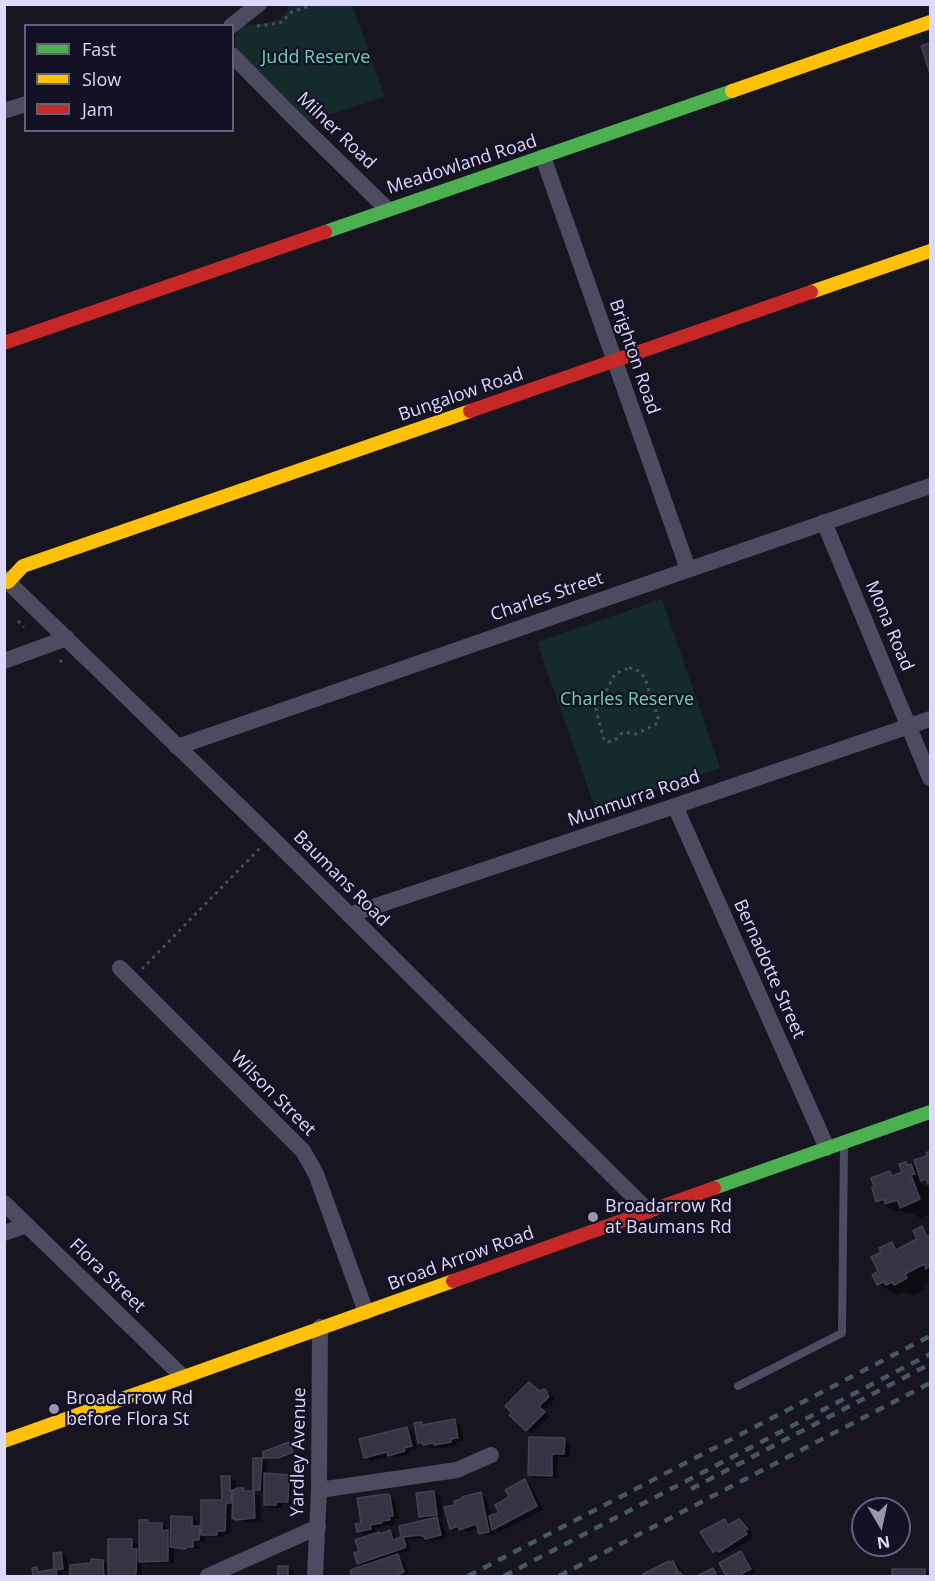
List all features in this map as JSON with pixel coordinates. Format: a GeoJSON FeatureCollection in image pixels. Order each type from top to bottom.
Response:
{"type":"FeatureCollection","features":[{"type":"Feature","properties":{"kind":"street"},"geometry":{"type":"LineString","coordinates":[[234,24],[259,4]]}},
{"type":"Feature","properties":{"kind":"street","name":"Meadowland Road"},"geometry":{"type":"LineString","coordinates":[[4,343],[930,22]]}},
{"type":"Feature","properties":{"kind":"street","name":"Milner Road"},"geometry":{"type":"LineString","coordinates":[[234,56],[387,209]]}},
{"type":"Feature","properties":{"kind":"street"},"geometry":{"type":"LineString","coordinates":[[4,111],[24,105]]}},
{"type":"Feature","properties":{"kind":"street","name":"Brighton Road"},"geometry":{"type":"LineString","coordinates":[[543,157],[688,569]]}},
{"type":"Feature","properties":{"kind":"street","name":"Bungalow Road"},"geometry":{"type":"LineString","coordinates":[[6,580],[23,566],[930,251]]}},
{"type":"Feature","properties":{"kind":"street","name":"Charles Street"},"geometry":{"type":"LineString","coordinates":[[177,747],[930,486]]}},
{"type":"Feature","properties":{"kind":"street","name":"Mona Road"},"geometry":{"type":"LineString","coordinates":[[824,522],[930,778]]}},
{"type":"Feature","properties":{"kind":"street","name":"Baumans Road"},"geometry":{"type":"LineString","coordinates":[[6,580],[271,837],[648,1210]]}},
{"type":"Feature","properties":{"kind":"street"},"geometry":{"type":"LineString","coordinates":[[4,661],[67,638]]}},
{"type":"Feature","properties":{"kind":"street","name":"Munmurra Road"},"geometry":{"type":"LineString","coordinates":[[349,915],[930,718]]}},
{"type":"Feature","properties":{"kind":"street","name":"Bernadotte Street"},"geometry":{"type":"LineString","coordinates":[[675,806],[827,1148]]}},
{"type":"Feature","properties":{"kind":"street","name":"Wilson Street"},"geometry":{"type":"LineString","coordinates":[[126,974],[303,1151],[316,1174],[366,1312]]}},
{"type":"Feature","properties":{"kind":"street","name":"Broad Arrow Road"},"geometry":{"type":"LineString","coordinates":[[4,1441],[648,1210],[930,1112]]}},
{"type":"Feature","properties":{"kind":"street","name":"Flora Street"},"geometry":{"type":"LineString","coordinates":[[4,1203],[183,1377]]}},
{"type":"Feature","properties":{"kind":"street"},"geometry":{"type":"LineString","coordinates":[[4,1233],[27,1225]]}},
{"type":"Feature","properties":{"kind":"street","name":"Yardley Avenue"},"geometry":{"type":"LineString","coordinates":[[315,1576],[319,1490],[320,1327]]}},
{"type":"Feature","properties":{"kind":"street"},"geometry":{"type":"LineString","coordinates":[[319,1490],[457,1470],[491,1455]]}},
{"type":"Feature","properties":{"kind":"street"},"geometry":{"type":"LineString","coordinates":[[208,1576],[318,1527]]}},
{"type":"Feature","properties":{"kind":"lane"},"geometry":{"type":"LineString","coordinates":[[738,1386],[842,1333],[844,1142]]}},
{"type":"Feature","properties":{"kind":"path"},"geometry":{"type":"LineString","coordinates":[[251,26],[280,23],[292,12],[315,4]]}},
{"type":"Feature","properties":{"kind":"path"},"geometry":{"type":"LineString","coordinates":[[18,621],[24,627]]}},
{"type":"Feature","properties":{"kind":"path"},"geometry":{"type":"LineString","coordinates":[[628,668],[638,671],[648,683],[652,703],[659,720],[654,726],[636,734],[623,732],[615,740],[608,742],[604,740],[596,710],[615,674],[628,668]]}},
{"type":"Feature","properties":{"kind":"path"},"geometry":{"type":"LineString","coordinates":[[126,974],[271,837]]}},
{"type":"Feature","properties":{"kind":"green space","name":"Judd Reserve"},"geometry":{"type":"Polygon","coordinates":[[[289,5],[352,5],[385,97],[307,122],[239,54],[235,43],[236,35],[244,26],[277,20],[286,12],[289,5]]]}},
{"type":"Feature","properties":{"kind":"green space","name":"Charles Reserve"},"geometry":{"type":"Polygon","coordinates":[[[662,599],[720,768],[596,811],[537,642],[662,599]]]}},
{"type":"Feature","properties":{"kind":"building"},"geometry":{"type":"Polygon","coordinates":[[[930,43],[930,73],[921,46],[930,43]]]}},
{"type":"Feature","properties":{"kind":"building"},"geometry":{"type":"Polygon","coordinates":[[[930,1151],[930,1183],[928,1184],[926,1179],[921,1181],[914,1160],[927,1156],[926,1153],[930,1151]]]}},
{"type":"Feature","properties":{"kind":"building"},"geometry":{"type":"Polygon","coordinates":[[[906,1162],[907,1165],[911,1164],[915,1174],[911,1175],[920,1199],[900,1208],[897,1200],[885,1204],[884,1199],[876,1202],[871,1178],[890,1171],[892,1176],[902,1172],[899,1164],[906,1162]]]}},
{"type":"Feature","properties":{"kind":"building"},"geometry":{"type":"Polygon","coordinates":[[[922,1226],[927,1236],[930,1234],[930,1266],[926,1269],[924,1264],[905,1274],[907,1278],[894,1285],[892,1282],[886,1285],[884,1282],[877,1285],[872,1275],[878,1271],[871,1257],[881,1252],[879,1248],[892,1242],[896,1250],[917,1239],[913,1231],[922,1226]]]}},
{"type":"Feature","properties":{"kind":"building"},"geometry":{"type":"Polygon","coordinates":[[[529,1382],[539,1391],[545,1389],[549,1397],[539,1406],[545,1412],[526,1431],[509,1415],[512,1413],[505,1406],[529,1382]]]}},
{"type":"Feature","properties":{"kind":"building"},"geometry":{"type":"Polygon","coordinates":[[[455,1419],[458,1438],[451,1439],[451,1442],[434,1445],[434,1443],[423,1445],[423,1443],[418,1443],[414,1423],[422,1422],[422,1425],[455,1419]]]}},
{"type":"Feature","properties":{"kind":"building"},"geometry":{"type":"Polygon","coordinates":[[[407,1427],[412,1446],[404,1448],[405,1451],[388,1456],[387,1452],[364,1458],[359,1439],[407,1427]]]}},
{"type":"Feature","properties":{"kind":"building"},"geometry":{"type":"Polygon","coordinates":[[[529,1437],[565,1438],[564,1454],[552,1454],[552,1476],[528,1475],[529,1437]]]}},
{"type":"Feature","properties":{"kind":"building"},"geometry":{"type":"Polygon","coordinates":[[[289,1442],[293,1452],[279,1458],[263,1458],[263,1452],[289,1442]]]}},
{"type":"Feature","properties":{"kind":"building"},"geometry":{"type":"Polygon","coordinates":[[[253,1458],[262,1458],[260,1490],[254,1490],[255,1518],[236,1520],[232,1518],[233,1490],[244,1488],[243,1491],[253,1491],[253,1458]]]}},
{"type":"Feature","properties":{"kind":"building"},"geometry":{"type":"Polygon","coordinates":[[[264,1473],[289,1475],[288,1502],[264,1505],[264,1473]]]}},
{"type":"Feature","properties":{"kind":"building"},"geometry":{"type":"Polygon","coordinates":[[[221,1476],[230,1476],[230,1490],[232,1490],[231,1503],[226,1503],[225,1531],[217,1531],[217,1535],[201,1535],[201,1500],[222,1500],[221,1476]]]}},
{"type":"Feature","properties":{"kind":"building"},"geometry":{"type":"Polygon","coordinates":[[[525,1479],[537,1506],[492,1530],[489,1516],[499,1513],[495,1505],[509,1497],[505,1490],[525,1479]]]}},
{"type":"Feature","properties":{"kind":"building"},"geometry":{"type":"Polygon","coordinates":[[[434,1491],[437,1515],[419,1517],[416,1493],[434,1491]]]}},
{"type":"Feature","properties":{"kind":"building"},"geometry":{"type":"Polygon","coordinates":[[[481,1492],[489,1532],[479,1534],[476,1524],[459,1530],[459,1526],[450,1529],[444,1507],[455,1505],[454,1501],[462,1497],[481,1492]]]}},
{"type":"Feature","properties":{"kind":"building"},"geometry":{"type":"Polygon","coordinates":[[[390,1495],[393,1516],[389,1516],[390,1520],[370,1525],[371,1529],[357,1532],[355,1524],[361,1523],[357,1498],[390,1495]]]}},
{"type":"Feature","properties":{"kind":"building"},"geometry":{"type":"Polygon","coordinates":[[[171,1516],[192,1517],[192,1526],[200,1526],[199,1540],[193,1540],[193,1547],[186,1547],[186,1549],[170,1547],[171,1516]]]}},
{"type":"Feature","properties":{"kind":"building"},"geometry":{"type":"Polygon","coordinates":[[[437,1517],[441,1535],[425,1539],[420,1535],[403,1537],[406,1546],[404,1548],[357,1564],[354,1553],[359,1551],[355,1540],[390,1530],[393,1540],[401,1537],[399,1526],[437,1517]]]}},
{"type":"Feature","properties":{"kind":"building"},"geometry":{"type":"Polygon","coordinates":[[[725,1519],[728,1525],[739,1519],[748,1529],[745,1530],[747,1534],[719,1552],[718,1550],[713,1552],[700,1532],[725,1519]]]}},
{"type":"Feature","properties":{"kind":"building"},"geometry":{"type":"Polygon","coordinates":[[[139,1520],[148,1520],[148,1523],[162,1523],[162,1531],[168,1530],[168,1561],[139,1562],[139,1520]]]}},
{"type":"Feature","properties":{"kind":"building"},"geometry":{"type":"Polygon","coordinates":[[[108,1539],[132,1539],[132,1549],[137,1549],[136,1574],[108,1576],[108,1539]]]}},
{"type":"Feature","properties":{"kind":"building"},"geometry":{"type":"Polygon","coordinates":[[[741,1551],[751,1569],[742,1573],[743,1576],[726,1576],[719,1563],[741,1551]]]}},
{"type":"Feature","properties":{"kind":"building"},"geometry":{"type":"Polygon","coordinates":[[[61,1552],[63,1569],[56,1570],[57,1576],[33,1576],[32,1568],[37,1567],[38,1572],[54,1569],[53,1553],[61,1552]]]}},
{"type":"Feature","properties":{"kind":"building"},"geometry":{"type":"Polygon","coordinates":[[[398,1554],[404,1572],[397,1576],[352,1576],[350,1571],[353,1569],[398,1554]]]}},
{"type":"Feature","properties":{"kind":"building"},"geometry":{"type":"Polygon","coordinates":[[[91,1559],[103,1560],[104,1576],[70,1576],[70,1565],[91,1563],[91,1559]]]}},
{"type":"Feature","properties":{"kind":"building"},"geometry":{"type":"Polygon","coordinates":[[[669,1561],[670,1563],[673,1561],[678,1571],[675,1572],[676,1574],[680,1572],[683,1576],[644,1576],[643,1574],[669,1561]]]}},
{"type":"Feature","properties":{"kind":"building"},"geometry":{"type":"Polygon","coordinates":[[[278,1566],[288,1566],[288,1576],[278,1576],[278,1566]]]}},
{"type":"Feature","properties":{"kind":"building"},"geometry":{"type":"Polygon","coordinates":[[[713,1568],[717,1576],[697,1576],[713,1568]]]}},
{"type":"Feature","properties":{"kind":"building"},"geometry":{"type":"Polygon","coordinates":[[[892,1569],[925,1569],[925,1576],[892,1576],[892,1569]]]}},
{"type":"Feature","properties":{"kind":"railway"},"geometry":{"type":"LineString","coordinates":[[468,1576],[930,1336]]}},
{"type":"Feature","properties":{"kind":"railway"},"geometry":{"type":"LineString","coordinates":[[504,1576],[930,1354]]}},
{"type":"Feature","properties":{"kind":"railway"},"geometry":{"type":"LineString","coordinates":[[691,1489],[930,1364]]}},
{"type":"Feature","properties":{"kind":"railway"},"geometry":{"type":"LineString","coordinates":[[559,1576],[930,1383]]}},
{"type":"Feature","properties":{"kind":"traffic: fast"},"geometry":{"type":"LineString","coordinates":[[325,232],[732,91]]}},
{"type":"Feature","properties":{"kind":"traffic: fast"},"geometry":{"type":"LineString","coordinates":[[714,1188],[930,1112]]}},
{"type":"Feature","properties":{"kind":"traffic: slow"},"geometry":{"type":"LineString","coordinates":[[732,91],[930,22]]}},
{"type":"Feature","properties":{"kind":"traffic: slow"},"geometry":{"type":"LineString","coordinates":[[811,292],[930,251]]}},
{"type":"Feature","properties":{"kind":"traffic: slow"},"geometry":{"type":"LineString","coordinates":[[8,582],[23,566],[470,411]]}},
{"type":"Feature","properties":{"kind":"traffic: slow"},"geometry":{"type":"LineString","coordinates":[[4,1441],[453,1281]]}},
{"type":"Feature","properties":{"kind":"traffic: jam"},"geometry":{"type":"LineString","coordinates":[[4,343],[325,232]]}},
{"type":"Feature","properties":{"kind":"traffic: jam"},"geometry":{"type":"LineString","coordinates":[[470,411],[811,292]]}},
{"type":"Feature","properties":{"kind":"traffic: jam"},"geometry":{"type":"LineString","coordinates":[[453,1281],[714,1188]]}},
{"type":"Feature","properties":{"kind":"place","name":"Broadarrow Rd at Baumans Rd"},"geometry":{"type":"Point","coordinates":[593,1217]}},
{"type":"Feature","properties":{"kind":"place","name":"Broadarrow Rd before Flora St"},"geometry":{"type":"Point","coordinates":[54,1409]}}]}
